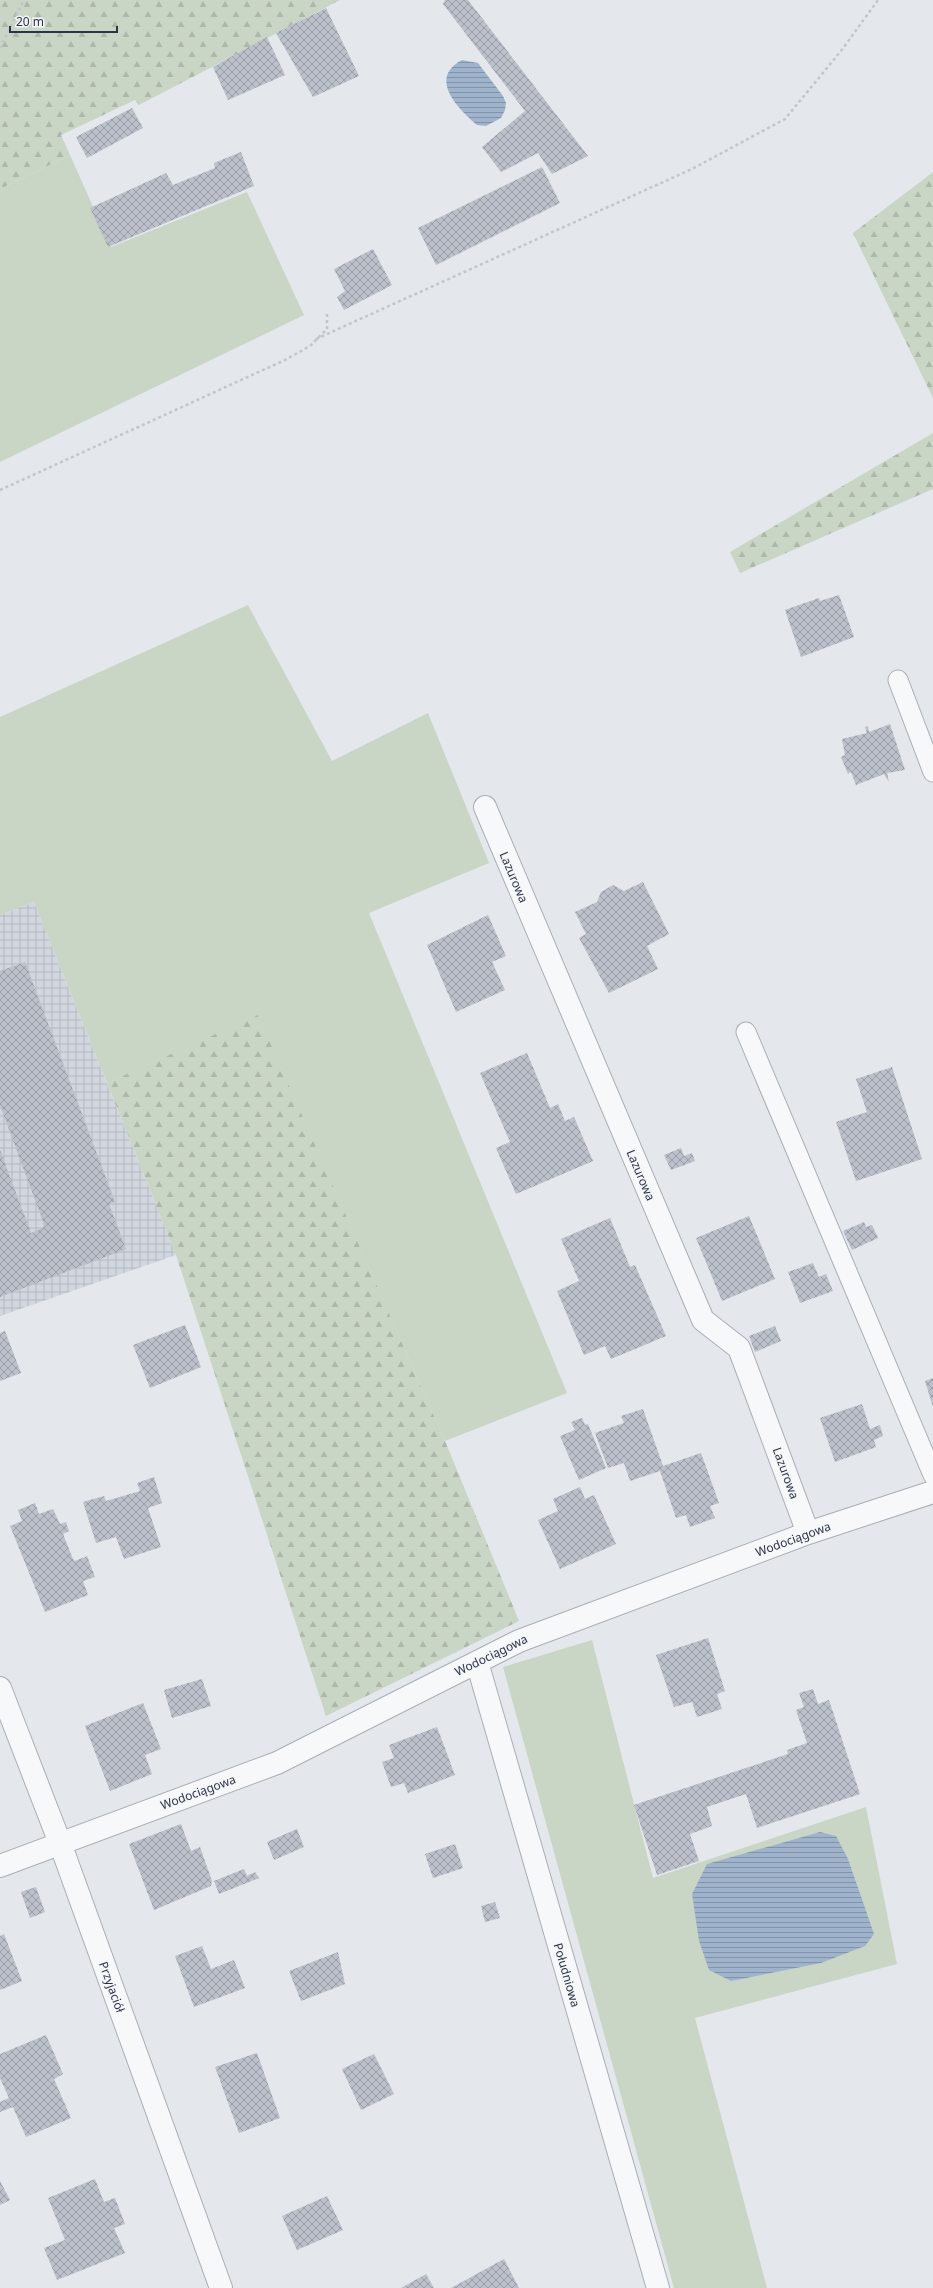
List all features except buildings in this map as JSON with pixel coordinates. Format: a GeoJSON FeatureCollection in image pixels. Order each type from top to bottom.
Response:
{"type":"FeatureCollection","features":[{"type":"Feature","properties":{"kind":"street","name":"Lazurowa"},"geometry":{"type":"LineString","coordinates":[[485,807],[703,1320],[739,1348],[808,1533]]}},
{"type":"Feature","properties":{"kind":"street","name":"Wodociągowa"},"geometry":{"type":"LineString","coordinates":[[0,1866],[277,1763],[519,1641],[808,1533],[933,1492]]}},
{"type":"Feature","properties":{"kind":"street","name":"Południowa"},"geometry":{"type":"LineString","coordinates":[[477,1662],[658,2288]]}},
{"type":"Feature","properties":{"kind":"street","name":"Przyjaciół"},"geometry":{"type":"LineString","coordinates":[[0,1688],[60,1843],[221,2288]]}},
{"type":"Feature","properties":{"kind":"lane"},"geometry":{"type":"LineString","coordinates":[[898,680],[933,772]]}},
{"type":"Feature","properties":{"kind":"lane"},"geometry":{"type":"LineString","coordinates":[[746,1032],[933,1475]]}},
{"type":"Feature","properties":{"kind":"path"},"geometry":{"type":"LineString","coordinates":[[0,48],[24,0]]}},
{"type":"Feature","properties":{"kind":"path"},"geometry":{"type":"LineString","coordinates":[[316,339],[692,169],[785,119],[841,52],[878,0]]}},
{"type":"Feature","properties":{"kind":"path"},"geometry":{"type":"LineString","coordinates":[[0,490],[285,360],[310,346],[327,329],[327,314]]}},
{"type":"Feature","properties":{"kind":"shaded area"},"geometry":{"type":"Polygon","coordinates":[[[34,902],[176,1255],[0,1316],[0,915],[34,902]]]}},
{"type":"Feature","properties":{"kind":"green space"},"geometry":{"type":"Polygon","coordinates":[[[0,0],[340,0],[139,105],[135,100],[61,135],[70,155],[0,189],[0,0]]]}},
{"type":"Feature","properties":{"kind":"green space"},"geometry":{"type":"Polygon","coordinates":[[[70,155],[111,247],[247,192],[304,315],[0,462],[0,189],[70,155]]]}},
{"type":"Feature","properties":{"kind":"green space"},"geometry":{"type":"Polygon","coordinates":[[[933,172],[933,398],[853,233],[933,172]]]}},
{"type":"Feature","properties":{"kind":"green space"},"geometry":{"type":"Polygon","coordinates":[[[933,433],[933,489],[740,573],[730,552],[933,433]]]}},
{"type":"Feature","properties":{"kind":"green space"},"geometry":{"type":"Polygon","coordinates":[[[248,605],[332,761],[428,713],[489,863],[369,913],[567,1393],[445,1441],[258,1016],[107,1083],[34,902],[0,915],[0,717],[248,605]]]}},
{"type":"Feature","properties":{"kind":"green space"},"geometry":{"type":"Polygon","coordinates":[[[258,1015],[445,1441],[519,1621],[326,1716],[176,1255],[107,1083],[258,1015]]]}},
{"type":"Feature","properties":{"kind":"green space"},"geometry":{"type":"Polygon","coordinates":[[[592,1640],[653,1878],[866,1807],[897,1964],[695,2018],[767,2288],[674,2288],[503,1667],[592,1640]]]}},
{"type":"Feature","properties":{"kind":"water"},"geometry":{"type":"Polygon","coordinates":[[[462,60],[478,63],[503,96],[506,103],[505,110],[501,118],[486,126],[477,125],[469,118],[454,102],[449,93],[447,75],[452,67],[462,60]]]}},
{"type":"Feature","properties":{"kind":"water"},"geometry":{"type":"Polygon","coordinates":[[[820,1832],[836,1836],[848,1859],[874,1934],[865,1946],[821,1963],[731,1981],[709,1970],[699,1941],[692,1894],[707,1864],[820,1832]]]}}]}
